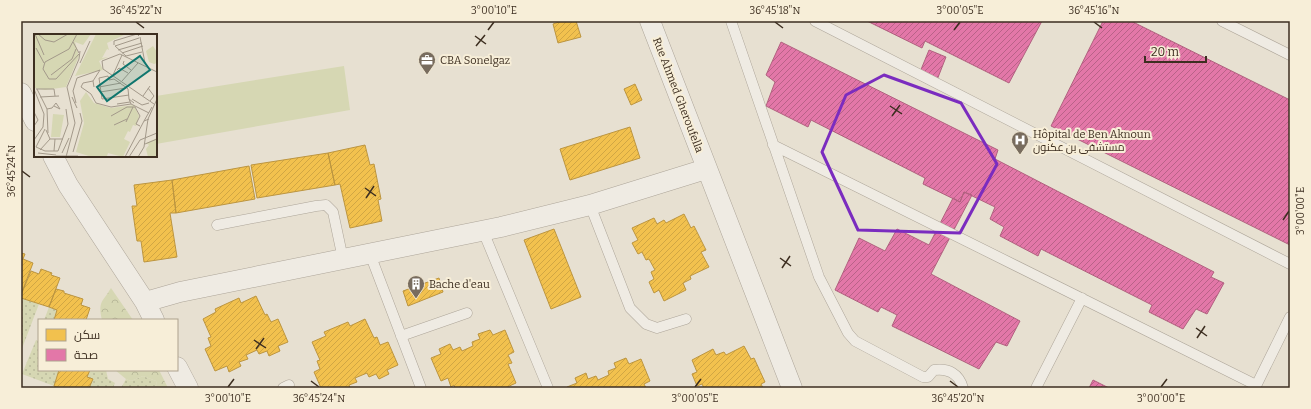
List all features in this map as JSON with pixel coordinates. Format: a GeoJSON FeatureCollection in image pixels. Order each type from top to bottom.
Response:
{"type":"FeatureCollection","features":[{"type":"Feature","properties":{"kind":"street","name":"Rue Ahmed Gheroufella"},"geometry":{"type":"LineString","coordinates":[[650,21],[792,388]]}},
{"type":"Feature","properties":{"kind":"street"},"geometry":{"type":"LineString","coordinates":[[21,93],[34,119]]}},
{"type":"Feature","properties":{"kind":"street"},"geometry":{"type":"LineString","coordinates":[[54,157],[68,185],[145,302],[154,319]]}},
{"type":"Feature","properties":{"kind":"street"},"geometry":{"type":"LineString","coordinates":[[145,302],[180,292],[483,231],[590,205],[706,169]]}},
{"type":"Feature","properties":{"kind":"street"},"geometry":{"type":"LineString","coordinates":[[178,369],[188,388]]}},
{"type":"Feature","properties":{"kind":"lane"},"geometry":{"type":"LineString","coordinates":[[731,21],[819,277],[852,337],[855,341],[923,377],[928,377],[934,370],[942,369],[951,372],[960,378],[963,388]]}},
{"type":"Feature","properties":{"kind":"lane"},"geometry":{"type":"LineString","coordinates":[[815,21],[1290,264]]}},
{"type":"Feature","properties":{"kind":"lane"},"geometry":{"type":"LineString","coordinates":[[1222,21],[1290,55]]}},
{"type":"Feature","properties":{"kind":"lane"},"geometry":{"type":"LineString","coordinates":[[773,145],[1256,386],[1290,317]]}},
{"type":"Feature","properties":{"kind":"lane"},"geometry":{"type":"LineString","coordinates":[[217,225],[326,205],[333,212],[342,259]]}},
{"type":"Feature","properties":{"kind":"lane"},"geometry":{"type":"LineString","coordinates":[[590,205],[630,308],[646,324],[657,328],[686,319]]}},
{"type":"Feature","properties":{"kind":"lane"},"geometry":{"type":"LineString","coordinates":[[483,231],[548,388]]}},
{"type":"Feature","properties":{"kind":"lane"},"geometry":{"type":"LineString","coordinates":[[370,254],[421,388]]}},
{"type":"Feature","properties":{"kind":"lane"},"geometry":{"type":"LineString","coordinates":[[1036,388],[1082,298]]}},
{"type":"Feature","properties":{"kind":"lane"},"geometry":{"type":"LineString","coordinates":[[400,336],[467,313]]}},
{"type":"Feature","properties":{"kind":"highlighted area"},"geometry":{"type":"Polygon","coordinates":[[[884,75],[961,103],[997,164],[960,233],[858,230],[822,152],[846,95],[884,75]]]}},
{"type":"Feature","properties":{"kind":"green space"},"geometry":{"type":"Polygon","coordinates":[[[344,66],[350,110],[157,144],[157,96],[344,66]]]}},
{"type":"Feature","properties":{"kind":"green space"},"geometry":{"type":"Polygon","coordinates":[[[111,288],[132,319],[102,319],[100,309],[103,300],[111,288]]]}},
{"type":"Feature","properties":{"kind":"green space"},"geometry":{"type":"Polygon","coordinates":[[[21,298],[39,304],[21,351],[21,298]]]}},
{"type":"Feature","properties":{"kind":"green space"},"geometry":{"type":"Polygon","coordinates":[[[49,307],[57,310],[54,319],[44,319],[49,307]]]}},
{"type":"Feature","properties":{"kind":"green space"},"geometry":{"type":"Polygon","coordinates":[[[36,340],[38,341],[38,371],[59,371],[54,386],[22,374],[36,340]]]}},
{"type":"Feature","properties":{"kind":"green space"},"geometry":{"type":"Polygon","coordinates":[[[90,371],[106,371],[108,379],[115,383],[113,388],[89,388],[93,379],[87,377],[90,371]]]}},
{"type":"Feature","properties":{"kind":"green space"},"geometry":{"type":"Polygon","coordinates":[[[116,371],[160,371],[168,388],[150,388],[157,385],[156,381],[143,376],[131,381],[116,371]]]}},
{"type":"Feature","properties":{"kind":"green space"},"geometry":{"type":"Polygon","coordinates":[[[143,376],[156,381],[157,385],[150,388],[121,388],[126,379],[131,381],[143,376]]]}},
{"type":"Feature","properties":{"kind":"building: سكن"},"geometry":{"type":"Polygon","coordinates":[[[562,21],[576,21],[581,37],[558,43],[553,24],[562,21]]]}},
{"type":"Feature","properties":{"kind":"building: سكن"},"geometry":{"type":"Polygon","coordinates":[[[635,84],[642,100],[631,105],[624,89],[635,84]]]}},
{"type":"Feature","properties":{"kind":"building: سكن"},"geometry":{"type":"Polygon","coordinates":[[[630,127],[640,158],[570,180],[560,149],[630,127]]]}},
{"type":"Feature","properties":{"kind":"building: سكن"},"geometry":{"type":"Polygon","coordinates":[[[365,145],[370,165],[374,164],[381,199],[378,200],[382,221],[350,228],[340,184],[335,185],[328,153],[365,145]]]}},
{"type":"Feature","properties":{"kind":"building: سكن"},"geometry":{"type":"Polygon","coordinates":[[[328,153],[335,185],[257,198],[251,165],[328,153]]]}},
{"type":"Feature","properties":{"kind":"building: سكن"},"geometry":{"type":"Polygon","coordinates":[[[249,166],[255,199],[176,213],[172,180],[249,166]]]}},
{"type":"Feature","properties":{"kind":"building: سكن"},"geometry":{"type":"Polygon","coordinates":[[[172,180],[176,213],[170,213],[177,257],[144,262],[141,241],[137,241],[132,206],[137,206],[134,185],[172,180]]]}},
{"type":"Feature","properties":{"kind":"building: سكن"},"geometry":{"type":"Polygon","coordinates":[[[684,214],[691,228],[694,226],[706,250],[701,252],[709,267],[690,276],[691,279],[683,283],[686,290],[664,301],[659,290],[654,293],[649,282],[654,279],[651,272],[655,270],[649,259],[646,260],[642,252],[638,254],[632,243],[638,240],[632,228],[654,218],[657,224],[664,220],[666,223],[684,214]]]}},
{"type":"Feature","properties":{"kind":"building: سكن"},"geometry":{"type":"Polygon","coordinates":[[[554,229],[581,297],[551,309],[524,240],[554,229]]]}},
{"type":"Feature","properties":{"kind":"building: سكن"},"geometry":{"type":"Polygon","coordinates":[[[21,253],[25,254],[23,259],[33,263],[22,292],[21,291],[21,253]]]}},
{"type":"Feature","properties":{"kind":"building: سكن"},"geometry":{"type":"Polygon","coordinates":[[[41,269],[60,278],[49,307],[21,298],[31,271],[39,274],[41,269]]]}},
{"type":"Feature","properties":{"kind":"building: سكن","name":"Bache d'eau"},"geometry":{"type":"Polygon","coordinates":[[[439,278],[443,292],[408,306],[403,291],[439,278]]]}},
{"type":"Feature","properties":{"kind":"building: سكن"},"geometry":{"type":"Polygon","coordinates":[[[56,289],[83,299],[81,305],[90,308],[86,319],[54,319],[57,310],[49,307],[56,289]]]}},
{"type":"Feature","properties":{"kind":"building: سكن"},"geometry":{"type":"Polygon","coordinates":[[[256,296],[265,315],[267,314],[271,322],[278,319],[288,342],[278,346],[280,351],[269,356],[267,351],[259,354],[257,350],[246,355],[248,359],[239,362],[241,366],[229,372],[227,366],[215,371],[205,349],[211,346],[208,338],[211,337],[203,319],[216,312],[215,309],[239,298],[241,303],[256,296]]]}},
{"type":"Feature","properties":{"kind":"building: سكن"},"geometry":{"type":"Polygon","coordinates":[[[365,319],[374,338],[377,337],[380,345],[388,342],[398,365],[387,370],[389,374],[379,379],[376,374],[369,377],[367,373],[355,378],[357,382],[349,385],[350,388],[321,388],[314,372],[320,369],[317,361],[320,360],[312,342],[326,336],[324,332],[348,322],[350,326],[365,319]]]}},
{"type":"Feature","properties":{"kind":"building: سكن"},"geometry":{"type":"Polygon","coordinates":[[[490,330],[493,335],[505,330],[514,352],[508,355],[512,363],[508,364],[516,383],[505,388],[455,388],[454,385],[451,387],[448,378],[441,381],[431,358],[441,354],[439,349],[450,344],[453,350],[460,347],[462,351],[473,346],[472,342],[480,339],[478,334],[490,330]]]}},
{"type":"Feature","properties":{"kind":"building: سكن"},"geometry":{"type":"Polygon","coordinates":[[[744,346],[751,359],[754,358],[765,382],[761,384],[763,388],[704,388],[702,384],[697,386],[692,374],[697,372],[692,360],[713,349],[716,355],[724,352],[726,355],[744,346]]]}},
{"type":"Feature","properties":{"kind":"building: سكن"},"geometry":{"type":"Polygon","coordinates":[[[626,358],[629,364],[641,359],[650,381],[644,384],[646,388],[567,388],[577,383],[575,378],[586,373],[588,379],[596,376],[598,380],[609,375],[608,371],[616,368],[614,363],[626,358]]]}},
{"type":"Feature","properties":{"kind":"building: سكن"},"geometry":{"type":"Polygon","coordinates":[[[59,371],[90,371],[87,377],[93,379],[89,388],[59,388],[54,386],[59,371]]]}},
{"type":"Feature","properties":{"kind":"building: صحة"},"geometry":{"type":"Polygon","coordinates":[[[867,21],[1042,21],[1009,83],[925,41],[922,48],[867,21]]]}},
{"type":"Feature","properties":{"kind":"building: صحة"},"geometry":{"type":"Polygon","coordinates":[[[1103,21],[1131,21],[1290,100],[1290,245],[1051,126],[1103,21]]]}},
{"type":"Feature","properties":{"kind":"building: صحة"},"geometry":{"type":"Polygon","coordinates":[[[781,42],[998,150],[995,159],[1214,272],[1211,277],[1224,283],[1207,314],[1196,309],[1183,329],[1149,312],[1152,305],[1041,249],[1038,256],[1000,236],[1004,227],[990,219],[995,207],[964,192],[960,202],[923,184],[925,178],[811,120],[808,127],[766,106],[775,82],[766,75],[781,42]]]}},
{"type":"Feature","properties":{"kind":"building: صحة"},"geometry":{"type":"Polygon","coordinates":[[[929,50],[946,57],[937,80],[920,72],[929,50]]]}},
{"type":"Feature","properties":{"kind":"building: صحة"},"geometry":{"type":"Polygon","coordinates":[[[964,192],[972,195],[931,274],[1020,321],[1007,346],[996,342],[979,369],[892,326],[897,315],[881,307],[878,312],[835,290],[859,238],[885,251],[897,229],[929,245],[953,198],[960,202],[964,192]]]}},
{"type":"Feature","properties":{"kind":"building: صحة"},"geometry":{"type":"Polygon","coordinates":[[[1093,380],[1109,388],[1089,388],[1093,380]]]}},
{"type":"Feature","properties":{"kind":"place","name":"CBA Sonelgaz"},"geometry":{"type":"Point","coordinates":[427,75]}},
{"type":"Feature","properties":{"kind":"place","name":"Hôpital de Ben Aknoun مستشفى بن عكنون"},"geometry":{"type":"Point","coordinates":[1020,155]}},
{"type":"Feature","properties":{"kind":"place","name":"Bache d'eau"},"geometry":{"type":"Point","coordinates":[416,299]}}]}
